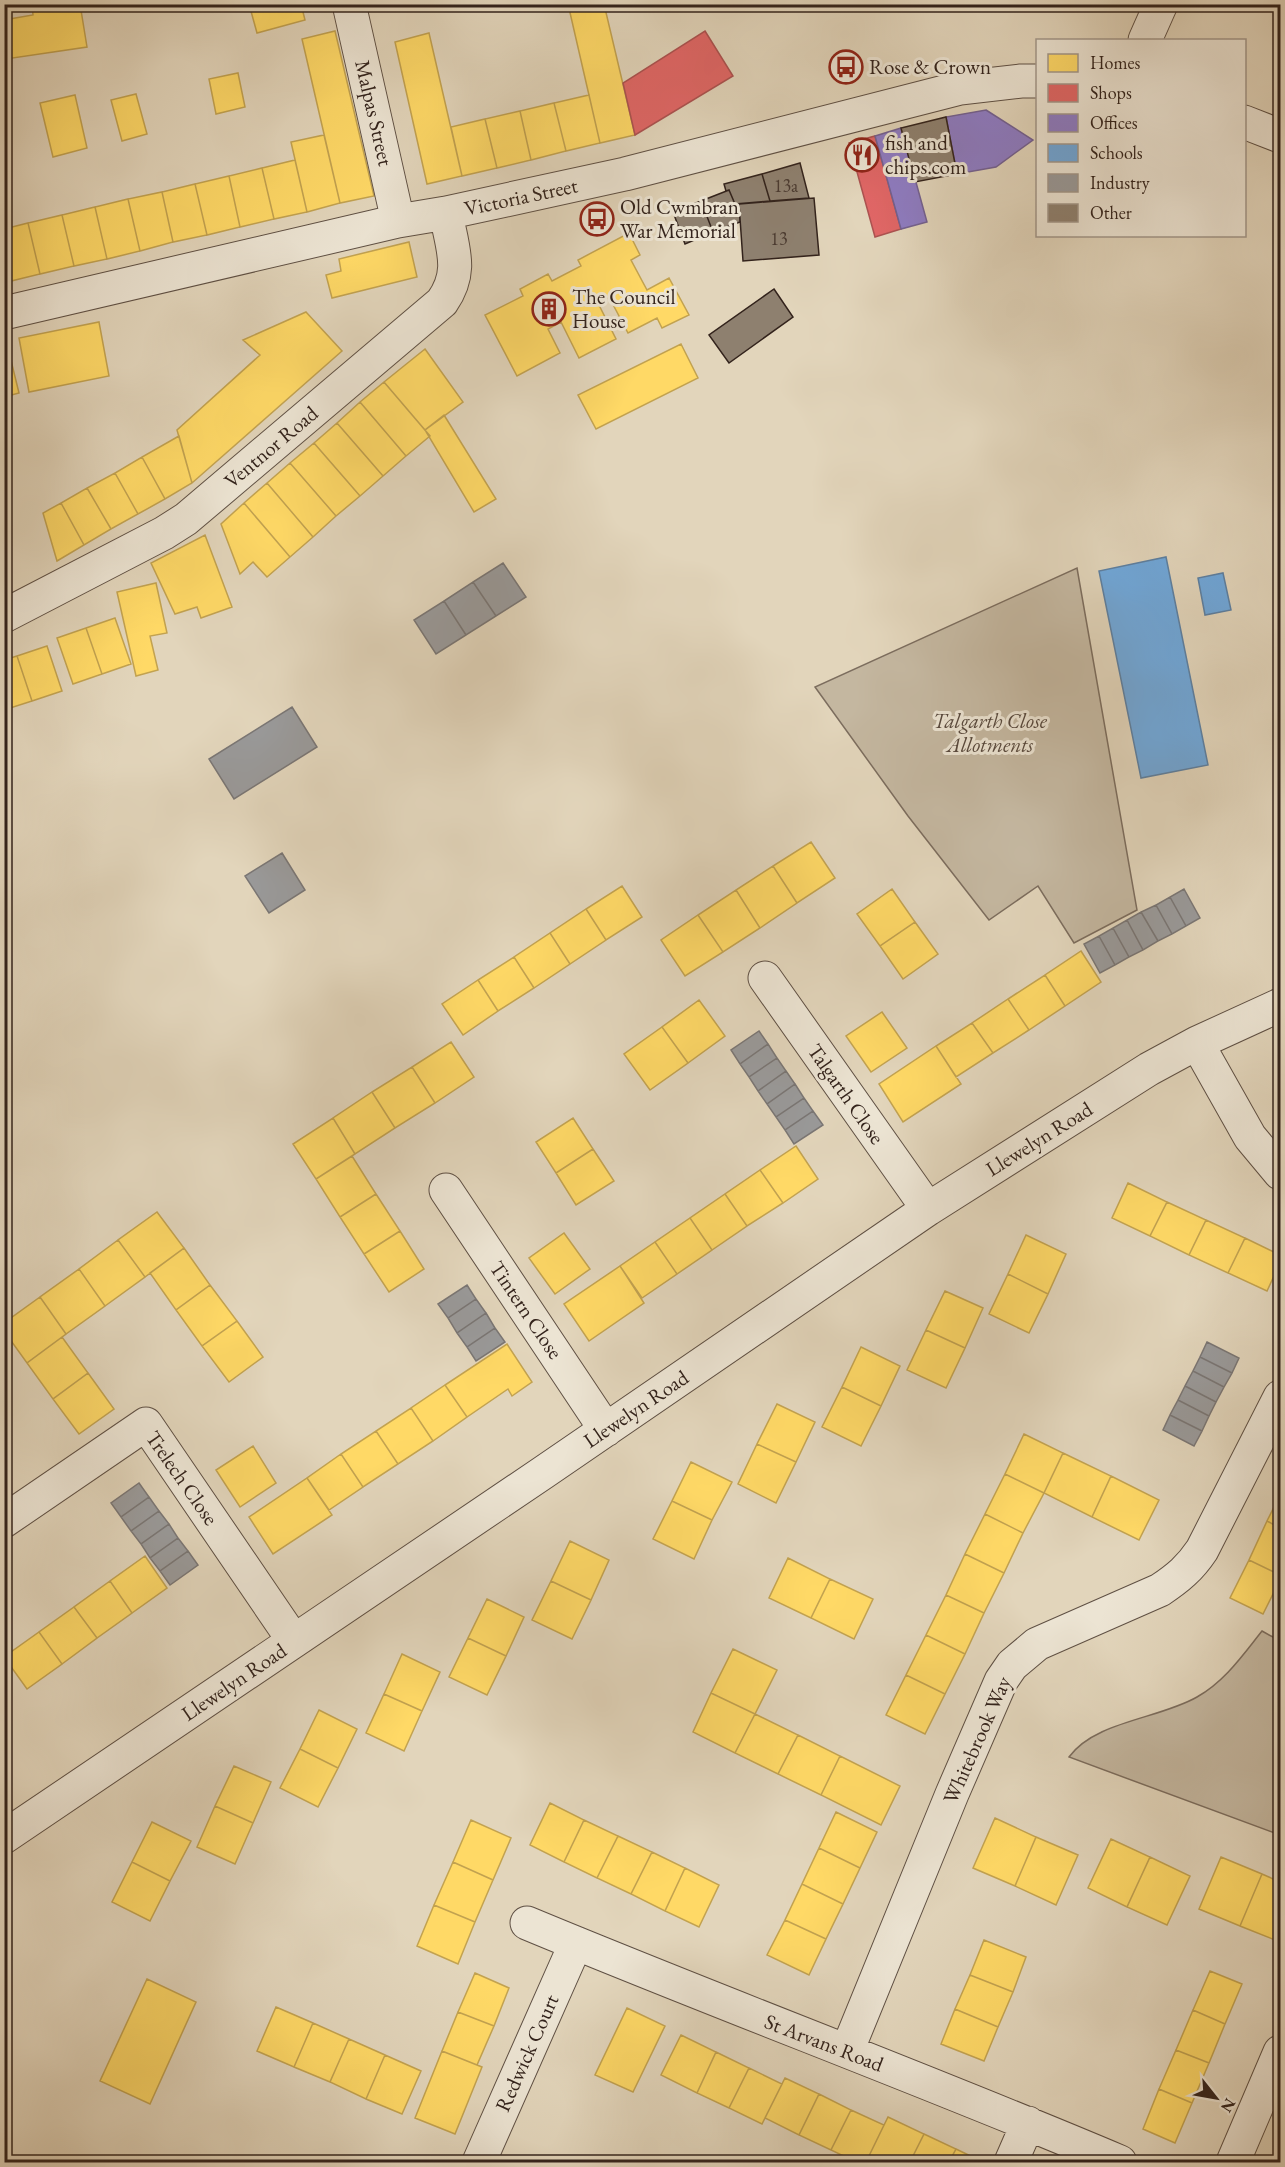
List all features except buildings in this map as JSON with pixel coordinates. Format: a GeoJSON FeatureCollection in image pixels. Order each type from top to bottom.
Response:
{"type":"FeatureCollection","features":[{"type":"Feature","properties":{"kind":"street","name":"Malpas Street"},"geometry":{"type":"LineString","coordinates":[[349,4],[399,221]]}},
{"type":"Feature","properties":{"kind":"street","name":"Victoria Street"},"geometry":{"type":"LineString","coordinates":[[4,313],[399,221],[625,174],[960,88],[1036,81]]}},
{"type":"Feature","properties":{"kind":"street"},"geometry":{"type":"LineString","coordinates":[[1246,122],[1281,136]]}},
{"type":"Feature","properties":{"kind":"street","name":"Ventnor Road"},"geometry":{"type":"LineString","coordinates":[[4,616],[186,519],[442,302],[455,276],[446,213]]}},
{"type":"Feature","properties":{"kind":"street","name":"Talgarth Close"},"geometry":{"type":"LineString","coordinates":[[765,978],[928,1209]]}},
{"type":"Feature","properties":{"kind":"street","name":"Llewelyn Road"},"geometry":{"type":"LineString","coordinates":[[4,1837],[928,1209],[1149,1069],[1197,1042],[1281,1005]]}},
{"type":"Feature","properties":{"kind":"street"},"geometry":{"type":"LineString","coordinates":[[1197,1042],[1250,1137],[1281,1173]]}},
{"type":"Feature","properties":{"kind":"street","name":"Tintern Close"},"geometry":{"type":"LineString","coordinates":[[446,1190],[606,1430]]}},
{"type":"Feature","properties":{"kind":"street","name":"Whitebrook Way"},"geometry":{"type":"LineString","coordinates":[[847,2051],[952,1794],[1001,1681],[1012,1665],[1037,1644],[1160,1590],[1191,1566],[1202,1550],[1281,1397]]}},
{"type":"Feature","properties":{"kind":"street","name":"Trelech Close"},"geometry":{"type":"LineString","coordinates":[[4,1521],[146,1424],[294,1641]]}},
{"type":"Feature","properties":{"kind":"street","name":"St Arvans Road"},"geometry":{"type":"LineString","coordinates":[[527,1923],[1028,2123],[1120,2163]]}},
{"type":"Feature","properties":{"kind":"street","name":"Redwick Court"},"geometry":{"type":"LineString","coordinates":[[479,2163],[576,1943]]}},
{"type":"Feature","properties":{"kind":"street"},"geometry":{"type":"LineString","coordinates":[[1233,2163],[1281,2052]]}},
{"type":"Feature","properties":{"kind":"street"},"geometry":{"type":"LineString","coordinates":[[1011,2163],[1028,2123]]}},
{"type":"Feature","properties":{"kind":"green space","name":"Talgarth Close Allotments"},"geometry":{"type":"Polygon","coordinates":[[[1077,568],[1137,910],[1074,943],[1038,886],[989,920],[908,816],[815,687],[1077,568]]]}},
{"type":"Feature","properties":{"kind":"green space"},"geometry":{"type":"Polygon","coordinates":[[[1262,1631],[1280,1641],[1280,1835],[1069,1757],[1080,1745],[1111,1728],[1165,1711],[1207,1691],[1232,1667],[1262,1631]]]}},
{"type":"Feature","properties":{"kind":"place","name":"Rose & Crown"},"geometry":{"type":"Point","coordinates":[846,67]}},
{"type":"Feature","properties":{"kind":"place","name":"fish and chips.com"},"geometry":{"type":"Point","coordinates":[862,155]}},
{"type":"Feature","properties":{"kind":"place","name":"Old Cwmbran War Memorial"},"geometry":{"type":"Point","coordinates":[597,219]}},
{"type":"Feature","properties":{"kind":"place","name":"The Council House"},"geometry":{"type":"Point","coordinates":[549,309]}}]}
